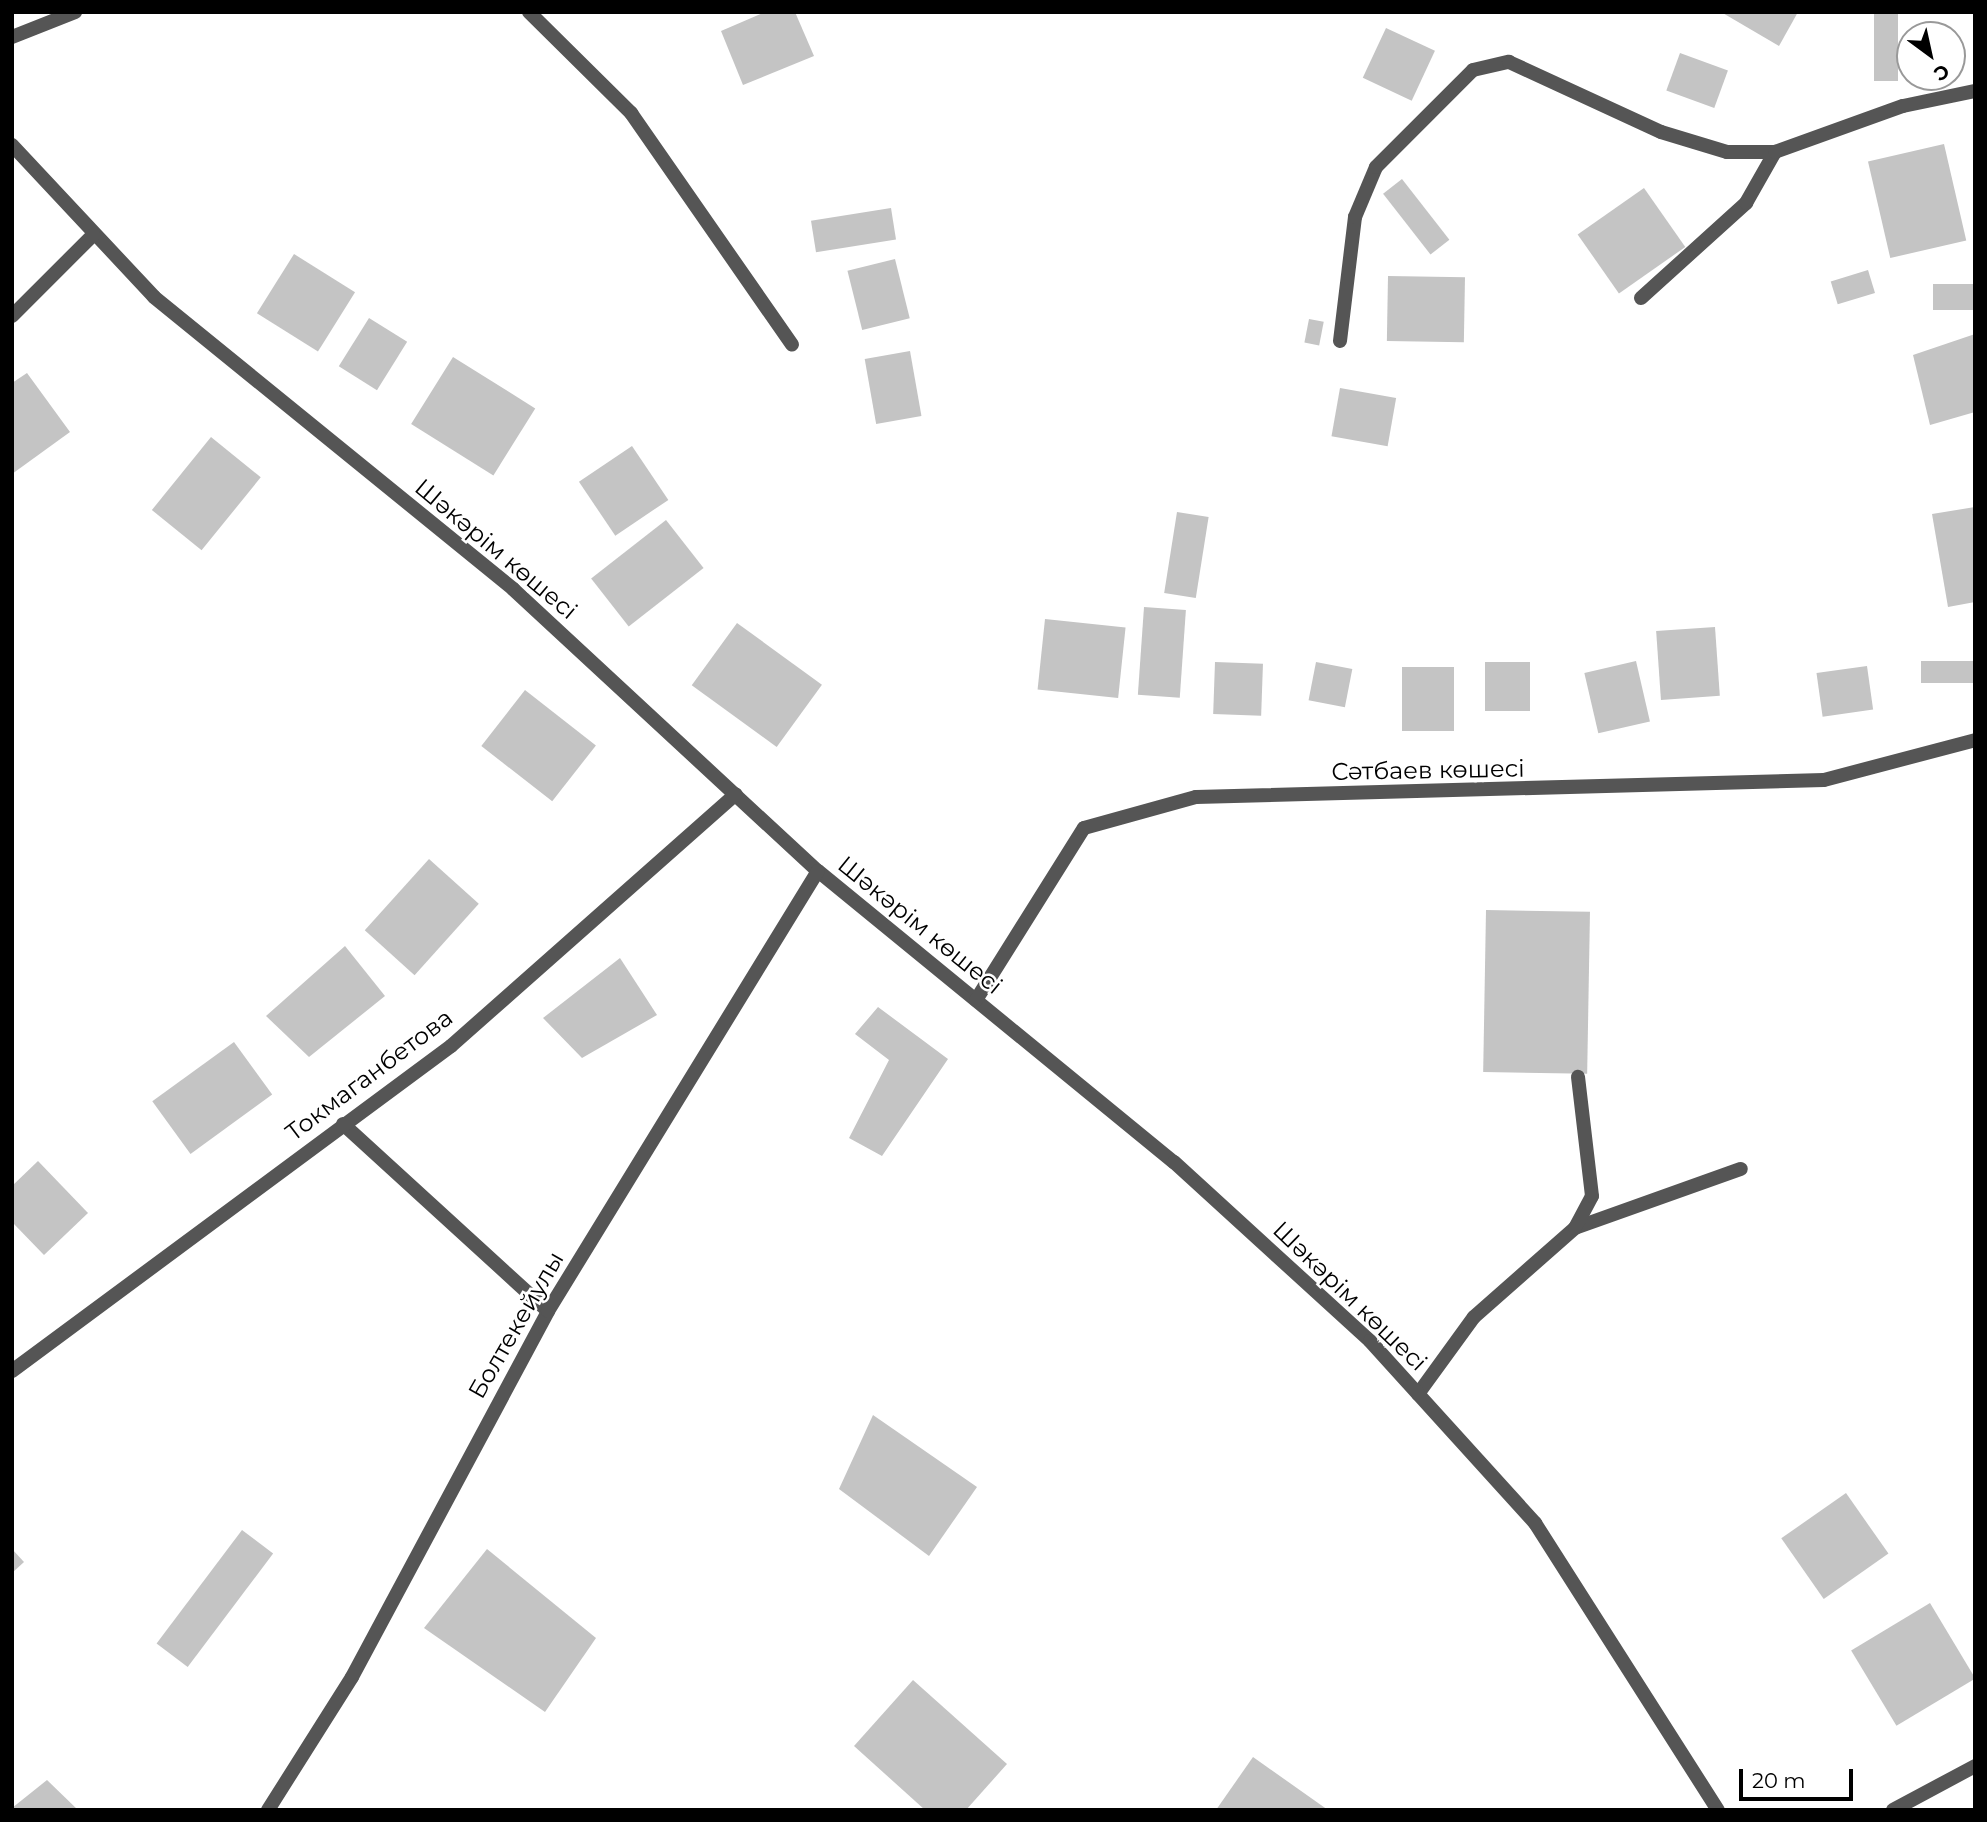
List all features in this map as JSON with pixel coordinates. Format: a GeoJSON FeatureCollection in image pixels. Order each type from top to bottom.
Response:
{"type":"FeatureCollection","features":[{"type":"Feature","properties":{"kind":"street"},"geometry":{"type":"LineString","coordinates":[[12,37],[75,12]]}},
{"type":"Feature","properties":{"kind":"street"},"geometry":{"type":"LineString","coordinates":[[528,12],[631,113],[792,345]]}},
{"type":"Feature","properties":{"kind":"street"},"geometry":{"type":"LineString","coordinates":[[1340,341],[1354,218],[1376,167],[1473,70],[1509,62],[1661,132],[1727,152],[1775,152],[1903,106],[1975,91]]}},
{"type":"Feature","properties":{"kind":"street","name":"Шәкәрім көшесі"},"geometry":{"type":"LineString","coordinates":[[12,145],[93,235],[154,297],[513,589],[818,871],[1174,1162],[1370,1340],[1535,1523],[1718,1810]]}},
{"type":"Feature","properties":{"kind":"street"},"geometry":{"type":"LineString","coordinates":[[1641,298],[1746,203],[1775,152]]}},
{"type":"Feature","properties":{"kind":"street"},"geometry":{"type":"LineString","coordinates":[[12,316],[93,235]]}},
{"type":"Feature","properties":{"kind":"street","name":"Сәтбаев көшесі"},"geometry":{"type":"LineString","coordinates":[[976,1000],[1084,828],[1196,797],[1824,780],[1975,740]]}},
{"type":"Feature","properties":{"kind":"street","name":"Токмаганбетова"},"geometry":{"type":"LineString","coordinates":[[12,1371],[451,1046],[736,794]]}},
{"type":"Feature","properties":{"kind":"street","name":"Болтекейулы"},"geometry":{"type":"LineString","coordinates":[[268,1810],[352,1677],[548,1311],[818,871]]}},
{"type":"Feature","properties":{"kind":"street"},"geometry":{"type":"LineString","coordinates":[[1418,1394],[1474,1317],[1575,1228],[1592,1196],[1578,1077]]}},
{"type":"Feature","properties":{"kind":"street"},"geometry":{"type":"LineString","coordinates":[[343,1124],[548,1311]]}},
{"type":"Feature","properties":{"kind":"street"},"geometry":{"type":"LineString","coordinates":[[1575,1228],[1741,1169]]}},
{"type":"Feature","properties":{"kind":"street"},"geometry":{"type":"LineString","coordinates":[[1893,1810],[1975,1766]]}},
{"type":"Feature","properties":{"kind":"building"},"geometry":{"type":"Polygon","coordinates":[[[765,12],[795,12],[814,56],[743,85],[721,31],[765,12]]]}},
{"type":"Feature","properties":{"kind":"building"},"geometry":{"type":"Polygon","coordinates":[[[1721,12],[1798,12],[1779,46],[1721,12]]]}},
{"type":"Feature","properties":{"kind":"building"},"geometry":{"type":"Polygon","coordinates":[[[1874,12],[1898,12],[1896,81],[1874,81],[1874,12]]]}},
{"type":"Feature","properties":{"kind":"building"},"geometry":{"type":"Polygon","coordinates":[[[1386,28],[1435,51],[1412,101],[1363,78],[1386,28]]]}},
{"type":"Feature","properties":{"kind":"building"},"geometry":{"type":"Polygon","coordinates":[[[1680,53],[1728,70],[1714,108],[1666,91],[1680,53]]]}},
{"type":"Feature","properties":{"kind":"building"},"geometry":{"type":"Polygon","coordinates":[[[1944,144],[1966,240],[1890,258],[1868,162],[1944,144]]]}},
{"type":"Feature","properties":{"kind":"building"},"geometry":{"type":"Polygon","coordinates":[[[1402,179],[1449,240],[1430,254],[1383,194],[1402,179]]]}},
{"type":"Feature","properties":{"kind":"building"},"geometry":{"type":"Polygon","coordinates":[[[1644,188],[1685,247],[1619,293],[1578,234],[1644,188]]]}},
{"type":"Feature","properties":{"kind":"building"},"geometry":{"type":"Polygon","coordinates":[[[891,208],[896,240],[816,252],[811,221],[891,208]]]}},
{"type":"Feature","properties":{"kind":"building"},"geometry":{"type":"Polygon","coordinates":[[[294,254],[355,292],[318,352],[257,313],[294,254]]]}},
{"type":"Feature","properties":{"kind":"building"},"geometry":{"type":"Polygon","coordinates":[[[895,259],[910,318],[862,330],[847,271],[895,259]]]}},
{"type":"Feature","properties":{"kind":"building"},"geometry":{"type":"Polygon","coordinates":[[[1868,270],[1875,293],[1838,304],[1831,281],[1868,270]]]}},
{"type":"Feature","properties":{"kind":"building"},"geometry":{"type":"Polygon","coordinates":[[[1388,276],[1465,277],[1464,342],[1387,341],[1388,276]]]}},
{"type":"Feature","properties":{"kind":"building"},"geometry":{"type":"Polygon","coordinates":[[[1933,284],[1975,284],[1975,310],[1933,310],[1933,284]]]}},
{"type":"Feature","properties":{"kind":"building"},"geometry":{"type":"Polygon","coordinates":[[[369,318],[407,342],[377,390],[339,366],[369,318]]]}},
{"type":"Feature","properties":{"kind":"building"},"geometry":{"type":"Polygon","coordinates":[[[1309,319],[1324,322],[1319,345],[1304,343],[1309,319]]]}},
{"type":"Feature","properties":{"kind":"building"},"geometry":{"type":"Polygon","coordinates":[[[1975,334],[1975,412],[1930,425],[1913,355],[1975,334]]]}},
{"type":"Feature","properties":{"kind":"building"},"geometry":{"type":"Polygon","coordinates":[[[910,351],[921,416],[876,424],[865,359],[910,351]]]}},
{"type":"Feature","properties":{"kind":"building"},"geometry":{"type":"Polygon","coordinates":[[[453,357],[535,408],[493,475],[411,424],[453,357]]]}},
{"type":"Feature","properties":{"kind":"building"},"geometry":{"type":"Polygon","coordinates":[[[27,373],[70,432],[12,474],[12,383],[27,373]]]}},
{"type":"Feature","properties":{"kind":"building"},"geometry":{"type":"Polygon","coordinates":[[[1340,388],[1396,398],[1388,446],[1331,436],[1340,388]]]}},
{"type":"Feature","properties":{"kind":"building"},"geometry":{"type":"Polygon","coordinates":[[[211,437],[261,477],[202,550],[152,510],[211,437]]]}},
{"type":"Feature","properties":{"kind":"building"},"geometry":{"type":"Polygon","coordinates":[[[632,446],[668,500],[615,536],[579,482],[632,446]]]}},
{"type":"Feature","properties":{"kind":"building"},"geometry":{"type":"Polygon","coordinates":[[[1975,507],[1975,602],[1948,607],[1932,514],[1975,507]]]}},
{"type":"Feature","properties":{"kind":"building"},"geometry":{"type":"Polygon","coordinates":[[[1177,512],[1209,517],[1196,598],[1164,593],[1177,512]]]}},
{"type":"Feature","properties":{"kind":"building"},"geometry":{"type":"Polygon","coordinates":[[[666,520],[704,568],[629,627],[591,578],[666,520]]]}},
{"type":"Feature","properties":{"kind":"building"},"geometry":{"type":"Polygon","coordinates":[[[1144,607],[1186,610],[1180,698],[1138,695],[1144,607]]]}},
{"type":"Feature","properties":{"kind":"building"},"geometry":{"type":"Polygon","coordinates":[[[1045,619],[1126,627],[1118,698],[1038,690],[1045,619]]]}},
{"type":"Feature","properties":{"kind":"building"},"geometry":{"type":"Polygon","coordinates":[[[737,623],[822,685],[777,747],[692,685],[737,623]]]}},
{"type":"Feature","properties":{"kind":"building"},"geometry":{"type":"Polygon","coordinates":[[[1715,627],[1720,696],[1661,700],[1656,631],[1715,627]]]}},
{"type":"Feature","properties":{"kind":"building"},"geometry":{"type":"Polygon","coordinates":[[[1636,661],[1650,721],[1598,733],[1584,673],[1636,661]]]}},
{"type":"Feature","properties":{"kind":"building"},"geometry":{"type":"Polygon","coordinates":[[[1921,661],[1975,661],[1975,683],[1921,683],[1921,661]]]}},
{"type":"Feature","properties":{"kind":"building"},"geometry":{"type":"Polygon","coordinates":[[[1215,662],[1263,664],[1261,716],[1213,714],[1215,662]]]}},
{"type":"Feature","properties":{"kind":"building"},"geometry":{"type":"Polygon","coordinates":[[[1316,662],[1352,669],[1345,707],[1309,700],[1316,662]]]}},
{"type":"Feature","properties":{"kind":"building"},"geometry":{"type":"Polygon","coordinates":[[[1485,662],[1530,662],[1530,711],[1485,711],[1485,662]]]}},
{"type":"Feature","properties":{"kind":"building"},"geometry":{"type":"Polygon","coordinates":[[[1867,666],[1873,710],[1823,717],[1816,673],[1867,666]]]}},
{"type":"Feature","properties":{"kind":"building"},"geometry":{"type":"Polygon","coordinates":[[[1402,667],[1454,667],[1454,731],[1402,731],[1402,667]]]}},
{"type":"Feature","properties":{"kind":"building"},"geometry":{"type":"Polygon","coordinates":[[[525,690],[596,745],[552,801],[481,746],[525,690]]]}},
{"type":"Feature","properties":{"kind":"building"},"geometry":{"type":"Polygon","coordinates":[[[429,859],[479,904],[415,975],[365,930],[429,859]]]}},
{"type":"Feature","properties":{"kind":"building"},"geometry":{"type":"Polygon","coordinates":[[[1486,910],[1590,912],[1587,1074],[1483,1072],[1486,910]]]}},
{"type":"Feature","properties":{"kind":"building"},"geometry":{"type":"Polygon","coordinates":[[[345,946],[385,996],[309,1057],[266,1016],[345,946]]]}},
{"type":"Feature","properties":{"kind":"building"},"geometry":{"type":"Polygon","coordinates":[[[620,958],[657,1015],[582,1058],[543,1018],[620,958]]]}},
{"type":"Feature","properties":{"kind":"building"},"geometry":{"type":"Polygon","coordinates":[[[878,1007],[948,1059],[882,1156],[849,1138],[889,1060],[855,1034],[878,1007]]]}},
{"type":"Feature","properties":{"kind":"building"},"geometry":{"type":"Polygon","coordinates":[[[234,1042],[272,1095],[190,1154],[152,1101],[234,1042]]]}},
{"type":"Feature","properties":{"kind":"building"},"geometry":{"type":"Polygon","coordinates":[[[38,1161],[88,1213],[44,1255],[12,1222],[12,1186],[38,1161]]]}},
{"type":"Feature","properties":{"kind":"building"},"geometry":{"type":"Polygon","coordinates":[[[873,1415],[977,1487],[929,1556],[839,1489],[873,1415]]]}},
{"type":"Feature","properties":{"kind":"building"},"geometry":{"type":"Polygon","coordinates":[[[1846,1493],[1888,1554],[1824,1599],[1781,1538],[1846,1493]]]}},
{"type":"Feature","properties":{"kind":"building"},"geometry":{"type":"Polygon","coordinates":[[[242,1530],[273,1553],[188,1667],[157,1643],[242,1530]]]}},
{"type":"Feature","properties":{"kind":"building"},"geometry":{"type":"Polygon","coordinates":[[[12,1549],[24,1562],[12,1573],[12,1549]]]}},
{"type":"Feature","properties":{"kind":"building"},"geometry":{"type":"Polygon","coordinates":[[[487,1549],[596,1638],[545,1712],[424,1628],[487,1549]]]}},
{"type":"Feature","properties":{"kind":"building"},"geometry":{"type":"Polygon","coordinates":[[[1930,1603],[1975,1679],[1896,1726],[1851,1650],[1930,1603]]]}},
{"type":"Feature","properties":{"kind":"building"},"geometry":{"type":"Polygon","coordinates":[[[913,1680],[1007,1764],[966,1810],[925,1810],[854,1746],[913,1680]]]}},
{"type":"Feature","properties":{"kind":"building"},"geometry":{"type":"Polygon","coordinates":[[[1253,1757],[1328,1810],[1216,1810],[1253,1757]]]}},
{"type":"Feature","properties":{"kind":"building"},"geometry":{"type":"Polygon","coordinates":[[[47,1780],[78,1810],[12,1810],[12,1808],[47,1780]]]}}]}
